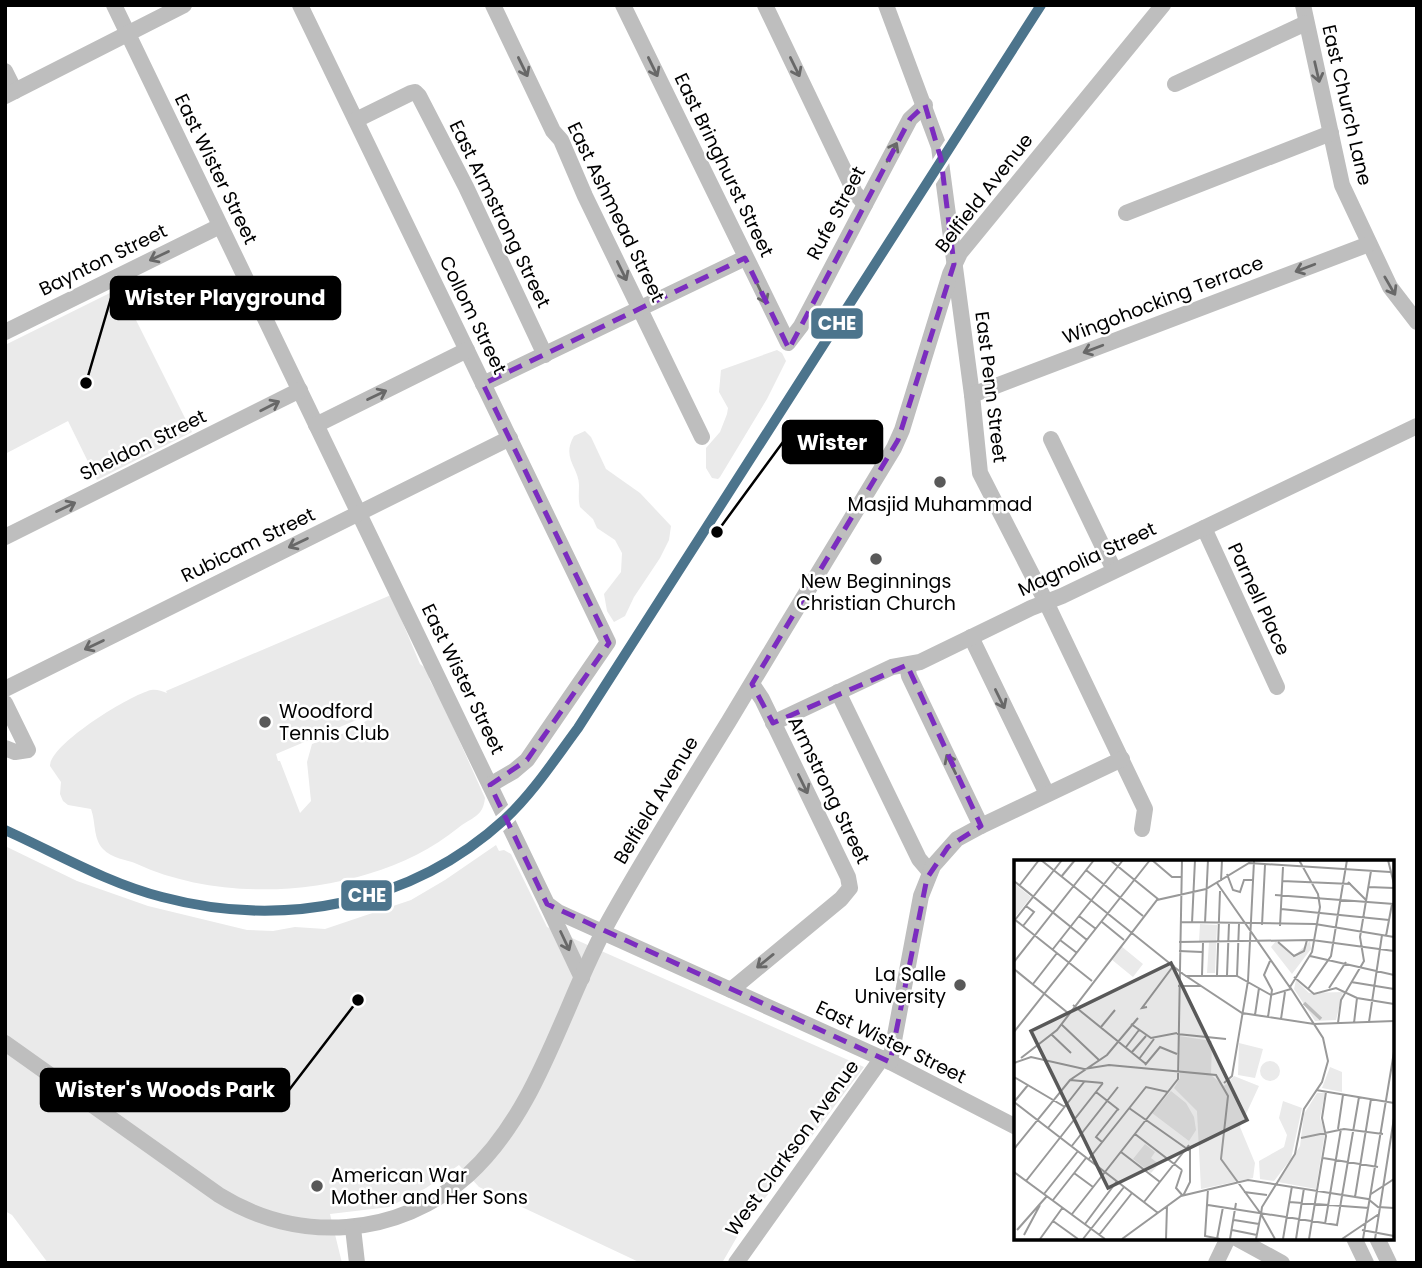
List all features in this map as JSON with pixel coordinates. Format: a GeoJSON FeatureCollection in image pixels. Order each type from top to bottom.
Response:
{"type":"FeatureCollection","features":[{"type":"Feature","properties":{"kind":"street","name":"East Wister Street"},"geometry":{"type":"LineString","coordinates":[[114,5],[547,904],[558,912],[886,1060],[1014,1125]]}},
{"type":"Feature","properties":{"kind":"street"},"geometry":{"type":"LineString","coordinates":[[5,71],[10,94],[184,5]]}},
{"type":"Feature","properties":{"kind":"street","name":"Collom Street"},"geometry":{"type":"LineString","coordinates":[[300,5],[608,642],[527,760],[490,785]]}},
{"type":"Feature","properties":{"kind":"street","name":"East Ashmead Street"},"geometry":{"type":"LineString","coordinates":[[493,5],[553,131],[561,140],[702,437]]}},
{"type":"Feature","properties":{"kind":"street","name":"East Bringhurst Street"},"geometry":{"type":"LineString","coordinates":[[623,5],[788,343]]}},
{"type":"Feature","properties":{"kind":"street"},"geometry":{"type":"LineString","coordinates":[[765,5],[855,192],[865,204]]}},
{"type":"Feature","properties":{"kind":"street","name":"East Penn Street"},"geometry":{"type":"LineString","coordinates":[[887,5],[925,106],[941,159],[980,473],[1046,602],[1145,809],[1142,830]]}},
{"type":"Feature","properties":{"kind":"street","name":"Belfield Avenue"},"geometry":{"type":"LineString","coordinates":[[5,1042],[233,1203],[262,1216],[295,1225],[353,1228],[396,1218],[425,1205],[455,1186],[479,1165],[502,1136],[525,1099],[603,932],[894,448],[954,264],[986,220],[1163,5]]}},
{"type":"Feature","properties":{"kind":"street","name":"East Church Lane"},"geometry":{"type":"LineString","coordinates":[[1303,5],[1342,185],[1390,287],[1417,321]]}},
{"type":"Feature","properties":{"kind":"street"},"geometry":{"type":"LineString","coordinates":[[1175,84],[1306,23]]}},
{"type":"Feature","properties":{"kind":"street","name":"East Armstrong Street"},"geometry":{"type":"LineString","coordinates":[[356,120],[415,92],[466,187],[545,355]]}},
{"type":"Feature","properties":{"kind":"street","name":"Rufe Street"},"geometry":{"type":"LineString","coordinates":[[788,343],[801,326],[910,119],[925,106]]}},
{"type":"Feature","properties":{"kind":"street"},"geometry":{"type":"LineString","coordinates":[[1126,213],[1331,133]]}},
{"type":"Feature","properties":{"kind":"street","name":"Baynton Street"},"geometry":{"type":"LineString","coordinates":[[5,332],[220,226]]}},
{"type":"Feature","properties":{"kind":"street","name":"Wingohocking Terrace"},"geometry":{"type":"LineString","coordinates":[[972,395],[1369,244]]}},
{"type":"Feature","properties":{"kind":"street"},"geometry":{"type":"LineString","coordinates":[[483,384],[745,258]]}},
{"type":"Feature","properties":{"kind":"street"},"geometry":{"type":"LineString","coordinates":[[316,425],[467,350]]}},
{"type":"Feature","properties":{"kind":"street","name":"Sheldon Street"},"geometry":{"type":"LineString","coordinates":[[5,537],[300,390]]}},
{"type":"Feature","properties":{"kind":"street","name":"Magnolia Street"},"geometry":{"type":"LineString","coordinates":[[773,723],[892,667],[920,662],[1417,426]]}},
{"type":"Feature","properties":{"kind":"street","name":"Rubicam Street"},"geometry":{"type":"LineString","coordinates":[[5,689],[510,438]]}},
{"type":"Feature","properties":{"kind":"street"},"geometry":{"type":"LineString","coordinates":[[1051,439],[1114,570]]}},
{"type":"Feature","properties":{"kind":"street","name":"Parnell Place"},"geometry":{"type":"LineString","coordinates":[[1204,528],[1277,687]]}},
{"type":"Feature","properties":{"kind":"street"},"geometry":{"type":"LineString","coordinates":[[971,637],[1047,794]]}},
{"type":"Feature","properties":{"kind":"street"},"geometry":{"type":"LineString","coordinates":[[907,665],[909,676],[981,826]]}},
{"type":"Feature","properties":{"kind":"street","name":"Armstrong Street"},"geometry":{"type":"LineString","coordinates":[[731,990],[841,899],[850,888],[848,877],[762,699],[752,684]]}},
{"type":"Feature","properties":{"kind":"street"},"geometry":{"type":"LineString","coordinates":[[838,692],[919,859],[930,872]]}},
{"type":"Feature","properties":{"kind":"street"},"geometry":{"type":"LineString","coordinates":[[5,703],[28,750],[15,752],[5,748]]}},
{"type":"Feature","properties":{"kind":"street","name":"West Clarkson Avenue"},"geometry":{"type":"LineString","coordinates":[[736,1263],[886,1060],[921,896],[930,872],[948,847],[981,826],[1122,760]]}},
{"type":"Feature","properties":{"kind":"street"},"geometry":{"type":"LineString","coordinates":[[547,904],[582,978]]}},
{"type":"Feature","properties":{"kind":"street"},"geometry":{"type":"LineString","coordinates":[[353,1228],[357,1263]]}},
{"type":"Feature","properties":{"kind":"street"},"geometry":{"type":"LineString","coordinates":[[1216,1263],[1227,1240]]}},
{"type":"Feature","properties":{"kind":"street"},"geometry":{"type":"LineString","coordinates":[[1240,1240],[1282,1263]]}},
{"type":"Feature","properties":{"kind":"street"},"geometry":{"type":"LineString","coordinates":[[1355,1240],[1366,1263]]}},
{"type":"Feature","properties":{"kind":"street"},"geometry":{"type":"LineString","coordinates":[[1378,1240],[1389,1263]]}},
{"type":"Feature","properties":{"kind":"highlighted area"},"geometry":{"type":"Polygon","coordinates":[[[925,105],[941,159],[954,264],[898,440],[752,684],[773,723],[907,665],[981,826],[948,847],[927,878],[890,1062],[547,904],[490,785],[527,760],[609,643],[483,384],[745,258],[789,349],[910,119],[925,105]]]}},
{"type":"Feature","properties":{"kind":"shaded area"},"geometry":{"type":"Polygon","coordinates":[[[120,288],[192,432],[97,480],[68,421],[5,454],[5,345],[120,288]]]}},
{"type":"Feature","properties":{"kind":"shaded area"},"geometry":{"type":"Polygon","coordinates":[[[777,350],[786,361],[767,399],[720,477],[712,478],[706,468],[706,448],[720,432],[728,408],[719,392],[721,370],[777,350]]]}},
{"type":"Feature","properties":{"kind":"shaded area"},"geometry":{"type":"Polygon","coordinates":[[[585,431],[591,437],[606,469],[640,493],[671,526],[669,540],[660,558],[634,597],[625,616],[614,622],[607,611],[604,594],[621,572],[622,553],[615,540],[597,528],[593,519],[580,507],[578,479],[569,451],[574,436],[585,431]]]}},
{"type":"Feature","properties":{"kind":"shaded area"},"geometry":{"type":"Polygon","coordinates":[[[391,595],[420,664],[427,669],[430,681],[485,798],[484,804],[476,816],[425,850],[387,868],[346,880],[303,887],[259,889],[216,886],[175,878],[115,857],[100,845],[91,809],[68,805],[63,801],[60,794],[61,782],[50,766],[53,757],[63,746],[110,710],[151,690],[167,693],[166,691],[391,595]],[[373,713],[276,754],[300,813],[311,801],[307,762],[312,744],[346,733],[373,713]]]}},
{"type":"Feature","properties":{"kind":"shaded area"},"geometry":{"type":"Polygon","coordinates":[[[496,845],[499,851],[504,850],[511,854],[547,927],[864,1067],[741,1230],[722,1263],[641,1263],[479,1187],[459,1165],[426,1188],[389,1207],[330,1214],[342,1263],[48,1263],[12,1215],[5,1211],[5,846],[77,881],[148,906],[247,930],[273,931],[295,927],[325,929],[411,900],[496,845]]]}},
{"type":"Feature","properties":{"kind":"transit line","name":"CHE"},"geometry":{"type":"LineString","coordinates":[[5,830],[102,876],[162,897],[208,906],[253,910],[299,909],[344,902],[387,890],[429,872],[468,848],[505,819],[525,798],[578,728],[1041,5]]}},
{"type":"Feature","properties":{"kind":"place","name":"Wister Playground"},"geometry":{"type":"Point","coordinates":[86,383]}},
{"type":"Feature","properties":{"kind":"place","name":"Masjid Muhammad"},"geometry":{"type":"Point","coordinates":[940,482]}},
{"type":"Feature","properties":{"kind":"place","name":"Wister"},"geometry":{"type":"Point","coordinates":[717,532]}},
{"type":"Feature","properties":{"kind":"place","name":"New Beginnings Christian Church"},"geometry":{"type":"Point","coordinates":[876,559]}},
{"type":"Feature","properties":{"kind":"place","name":"Woodford Tennis Club"},"geometry":{"type":"Point","coordinates":[265,722]}},
{"type":"Feature","properties":{"kind":"place","name":"La Salle University"},"geometry":{"type":"Point","coordinates":[960,985]}},
{"type":"Feature","properties":{"kind":"place","name":"Wister's Woods Park"},"geometry":{"type":"Point","coordinates":[358,1000]}},
{"type":"Feature","properties":{"kind":"place","name":"American War Mother and Her Sons"},"geometry":{"type":"Point","coordinates":[317,1186]}}]}
